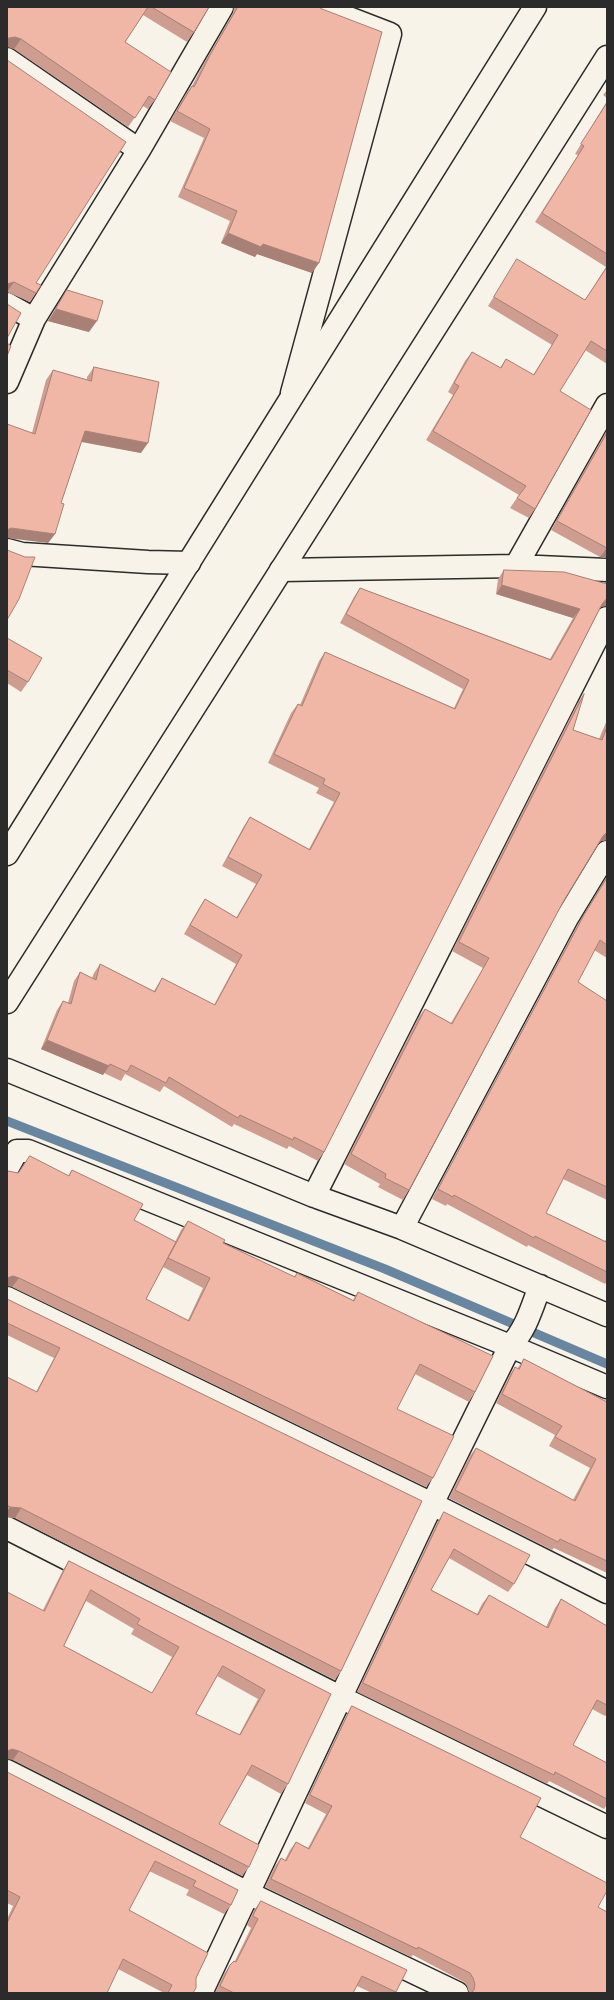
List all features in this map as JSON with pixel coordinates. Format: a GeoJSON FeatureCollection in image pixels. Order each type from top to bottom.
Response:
{"type":"FeatureCollection","features":[{"type":"Feature","properties":{"kind":"street"},"geometry":{"type":"LineString","coordinates":[[7,382],[34,319],[140,150],[222,7]]}},
{"type":"Feature","properties":{"kind":"street"},"geometry":{"type":"LineString","coordinates":[[289,403],[390,34],[320,7]]}},
{"type":"Feature","properties":{"kind":"street"},"geometry":{"type":"LineString","coordinates":[[7,854],[535,7]]}},
{"type":"Feature","properties":{"kind":"street"},"geometry":{"type":"LineString","coordinates":[[7,1002],[607,57]]}},
{"type":"Feature","properties":{"kind":"street"},"geometry":{"type":"LineString","coordinates":[[7,58],[140,150]]}},
{"type":"Feature","properties":{"kind":"street"},"geometry":{"type":"LineString","coordinates":[[7,304],[34,319]]}},
{"type":"Feature","properties":{"kind":"street"},"geometry":{"type":"LineString","coordinates":[[516,566],[607,405]]}},
{"type":"Feature","properties":{"kind":"street"},"geometry":{"type":"LineString","coordinates":[[7,550],[22,554],[148,562],[189,563]]}},
{"type":"Feature","properties":{"kind":"street"},"geometry":{"type":"LineString","coordinates":[[281,570],[516,566],[607,570]]}},
{"type":"Feature","properties":{"kind":"street"},"geometry":{"type":"LineString","coordinates":[[314,1196],[607,618]]}},
{"type":"Feature","properties":{"kind":"street"},"geometry":{"type":"LineString","coordinates":[[402,1228],[567,918],[607,852]]}},
{"type":"Feature","properties":{"kind":"street"},"geometry":{"type":"LineString","coordinates":[[7,1070],[314,1196],[402,1228],[607,1315]]}},
{"type":"Feature","properties":{"kind":"street"},"geometry":{"type":"LineString","coordinates":[[7,1169],[17,1151],[28,1151],[514,1342],[607,1388]]}},
{"type":"Feature","properties":{"kind":"street"},"geometry":{"type":"LineString","coordinates":[[201,1993],[432,1504],[514,1342],[531,1312],[540,1286]]}},
{"type":"Feature","properties":{"kind":"street"},"geometry":{"type":"LineString","coordinates":[[7,1298],[432,1504],[607,1592]]}},
{"type":"Feature","properties":{"kind":"street"},"geometry":{"type":"LineString","coordinates":[[7,1528],[340,1697],[607,1827]]}},
{"type":"Feature","properties":{"kind":"street"},"geometry":{"type":"LineString","coordinates":[[7,1771],[248,1893],[457,1993]]}},
{"type":"Feature","properties":{"kind":"building"},"geometry":{"type":"Polygon","coordinates":[[[7,7],[148,7],[125,42],[171,72],[155,100],[149,96],[135,118],[21,39],[15,37],[7,39],[7,7]]]}},
{"type":"Feature","properties":{"kind":"building"},"geometry":{"type":"Polygon","coordinates":[[[152,7],[209,7],[194,32],[152,7]]]}},
{"type":"Feature","properties":{"kind":"building"},"geometry":{"type":"Polygon","coordinates":[[[238,7],[319,7],[382,32],[319,263],[263,244],[261,247],[228,233],[237,211],[184,188],[210,129],[177,111],[192,86],[194,87],[210,55],[238,7]]]}},
{"type":"Feature","properties":{"kind":"building"},"geometry":{"type":"Polygon","coordinates":[[[7,60],[126,142],[36,283],[41,285],[36,293],[14,282],[7,284],[7,60]]]}},
{"type":"Feature","properties":{"kind":"building"},"geometry":{"type":"Polygon","coordinates":[[[607,103],[607,254],[542,213],[584,146],[581,144],[607,103]]]}},
{"type":"Feature","properties":{"kind":"building"},"geometry":{"type":"Polygon","coordinates":[[[517,259],[585,300],[607,267],[607,351],[591,341],[560,391],[591,410],[535,509],[517,498],[526,486],[433,431],[459,386],[454,383],[472,352],[501,368],[506,359],[534,375],[558,335],[494,297],[517,259]]]}},
{"type":"Feature","properties":{"kind":"building"},"geometry":{"type":"Polygon","coordinates":[[[67,290],[103,301],[97,321],[56,309],[67,290]]]}},
{"type":"Feature","properties":{"kind":"building"},"geometry":{"type":"Polygon","coordinates":[[[7,304],[21,313],[7,338],[7,304]]]}},
{"type":"Feature","properties":{"kind":"building"},"geometry":{"type":"Polygon","coordinates":[[[7,343],[11,346],[7,356],[7,343]]]}},
{"type":"Feature","properties":{"kind":"building"},"geometry":{"type":"Polygon","coordinates":[[[94,367],[159,382],[148,443],[85,431],[61,503],[64,504],[55,534],[11,528],[7,530],[7,424],[35,434],[53,370],[91,381],[94,367]]]}},
{"type":"Feature","properties":{"kind":"building"},"geometry":{"type":"Polygon","coordinates":[[[607,433],[607,548],[557,521],[607,433]]]}},
{"type":"Feature","properties":{"kind":"building"},"geometry":{"type":"Polygon","coordinates":[[[7,550],[25,557],[35,557],[19,599],[7,620],[7,550]]]}},
{"type":"Feature","properties":{"kind":"building"},"geometry":{"type":"Polygon","coordinates":[[[504,570],[564,572],[607,584],[607,598],[602,604],[324,1152],[294,1137],[293,1140],[240,1115],[238,1118],[169,1077],[166,1083],[131,1065],[127,1072],[47,1040],[63,1001],[71,1004],[80,972],[96,980],[100,964],[155,992],[162,978],[215,1005],[242,955],[190,925],[205,899],[237,918],[262,875],[228,857],[250,817],[310,850],[340,793],[323,784],[325,779],[274,754],[298,704],[302,706],[325,652],[455,709],[469,680],[346,614],[360,588],[551,660],[580,609],[502,585],[504,570]]]}},
{"type":"Feature","properties":{"kind":"building"},"geometry":{"type":"Polygon","coordinates":[[[7,638],[42,658],[28,682],[7,670],[7,638]]]}},
{"type":"Feature","properties":{"kind":"building"},"geometry":{"type":"Polygon","coordinates":[[[584,694],[573,730],[602,740],[607,727],[607,832],[603,836],[563,902],[409,1190],[385,1178],[386,1174],[351,1154],[425,1009],[452,1024],[489,958],[459,942],[584,694]]]}},
{"type":"Feature","properties":{"kind":"building"},"geometry":{"type":"Polygon","coordinates":[[[607,878],[607,945],[600,940],[578,982],[607,1001],[607,1187],[568,1169],[546,1213],[606,1242],[607,1239],[607,1272],[535,1236],[534,1238],[454,1195],[453,1197],[438,1189],[584,915],[607,878]]]}},
{"type":"Feature","properties":{"kind":"building"},"geometry":{"type":"Polygon","coordinates":[[[30,1156],[69,1176],[72,1170],[143,1204],[134,1220],[176,1242],[146,1299],[189,1321],[210,1278],[168,1258],[188,1221],[225,1240],[223,1243],[295,1277],[297,1273],[354,1301],[358,1292],[493,1356],[475,1392],[420,1364],[397,1409],[454,1436],[433,1478],[19,1278],[13,1276],[7,1278],[7,1170],[18,1173],[30,1156]]]}},
{"type":"Feature","properties":{"kind":"building"},"geometry":{"type":"Polygon","coordinates":[[[7,1299],[422,1501],[341,1671],[21,1508],[10,1507],[7,1505],[7,1377],[37,1392],[60,1348],[7,1323],[7,1299]]]}},
{"type":"Feature","properties":{"kind":"building"},"geometry":{"type":"Polygon","coordinates":[[[524,1359],[607,1402],[607,1561],[560,1539],[558,1542],[455,1490],[476,1448],[575,1501],[596,1459],[555,1437],[562,1426],[502,1394],[515,1367],[519,1369],[524,1359]]]}},
{"type":"Feature","properties":{"kind":"building"},"geometry":{"type":"Polygon","coordinates":[[[444,1512],[530,1555],[514,1584],[454,1549],[431,1590],[478,1615],[489,1595],[548,1628],[561,1599],[607,1626],[607,1705],[597,1700],[573,1745],[607,1763],[607,1799],[555,1772],[554,1775],[363,1683],[444,1512]]]}},
{"type":"Feature","properties":{"kind":"building"},"geometry":{"type":"Polygon","coordinates":[[[69,1561],[331,1694],[288,1784],[252,1765],[219,1824],[259,1845],[249,1867],[19,1751],[12,1749],[7,1751],[7,1592],[44,1611],[69,1561]],[[91,1590],[64,1646],[152,1693],[179,1647],[137,1624],[140,1619],[91,1590]],[[223,1666],[196,1714],[240,1735],[265,1690],[223,1666]]]}},
{"type":"Feature","properties":{"kind":"building"},"geometry":{"type":"Polygon","coordinates":[[[352,1706],[541,1798],[520,1837],[607,1883],[607,1891],[598,1907],[607,1912],[607,1993],[471,1993],[474,1990],[475,1984],[470,1973],[418,1947],[417,1949],[271,1879],[281,1858],[286,1861],[296,1842],[309,1849],[332,1806],[310,1795],[352,1706]]]}},
{"type":"Feature","properties":{"kind":"building"},"geometry":{"type":"Polygon","coordinates":[[[7,1772],[238,1890],[231,1905],[193,1886],[196,1881],[155,1861],[129,1910],[208,1953],[196,1978],[196,1988],[193,1993],[168,1993],[172,1985],[123,1959],[107,1993],[7,1993],[7,1923],[20,1897],[7,1890],[7,1772]]]}},
{"type":"Feature","properties":{"kind":"building"},"geometry":{"type":"Polygon","coordinates":[[[261,1901],[407,1970],[396,1992],[362,1976],[353,1993],[234,1993],[220,1986],[230,1965],[234,1961],[236,1962],[258,1919],[253,1916],[261,1901]]]}},
{"type":"Feature","properties":{"kind":"waterway"},"geometry":{"type":"LineString","coordinates":[[7,1121],[385,1269],[607,1364]]}}]}
